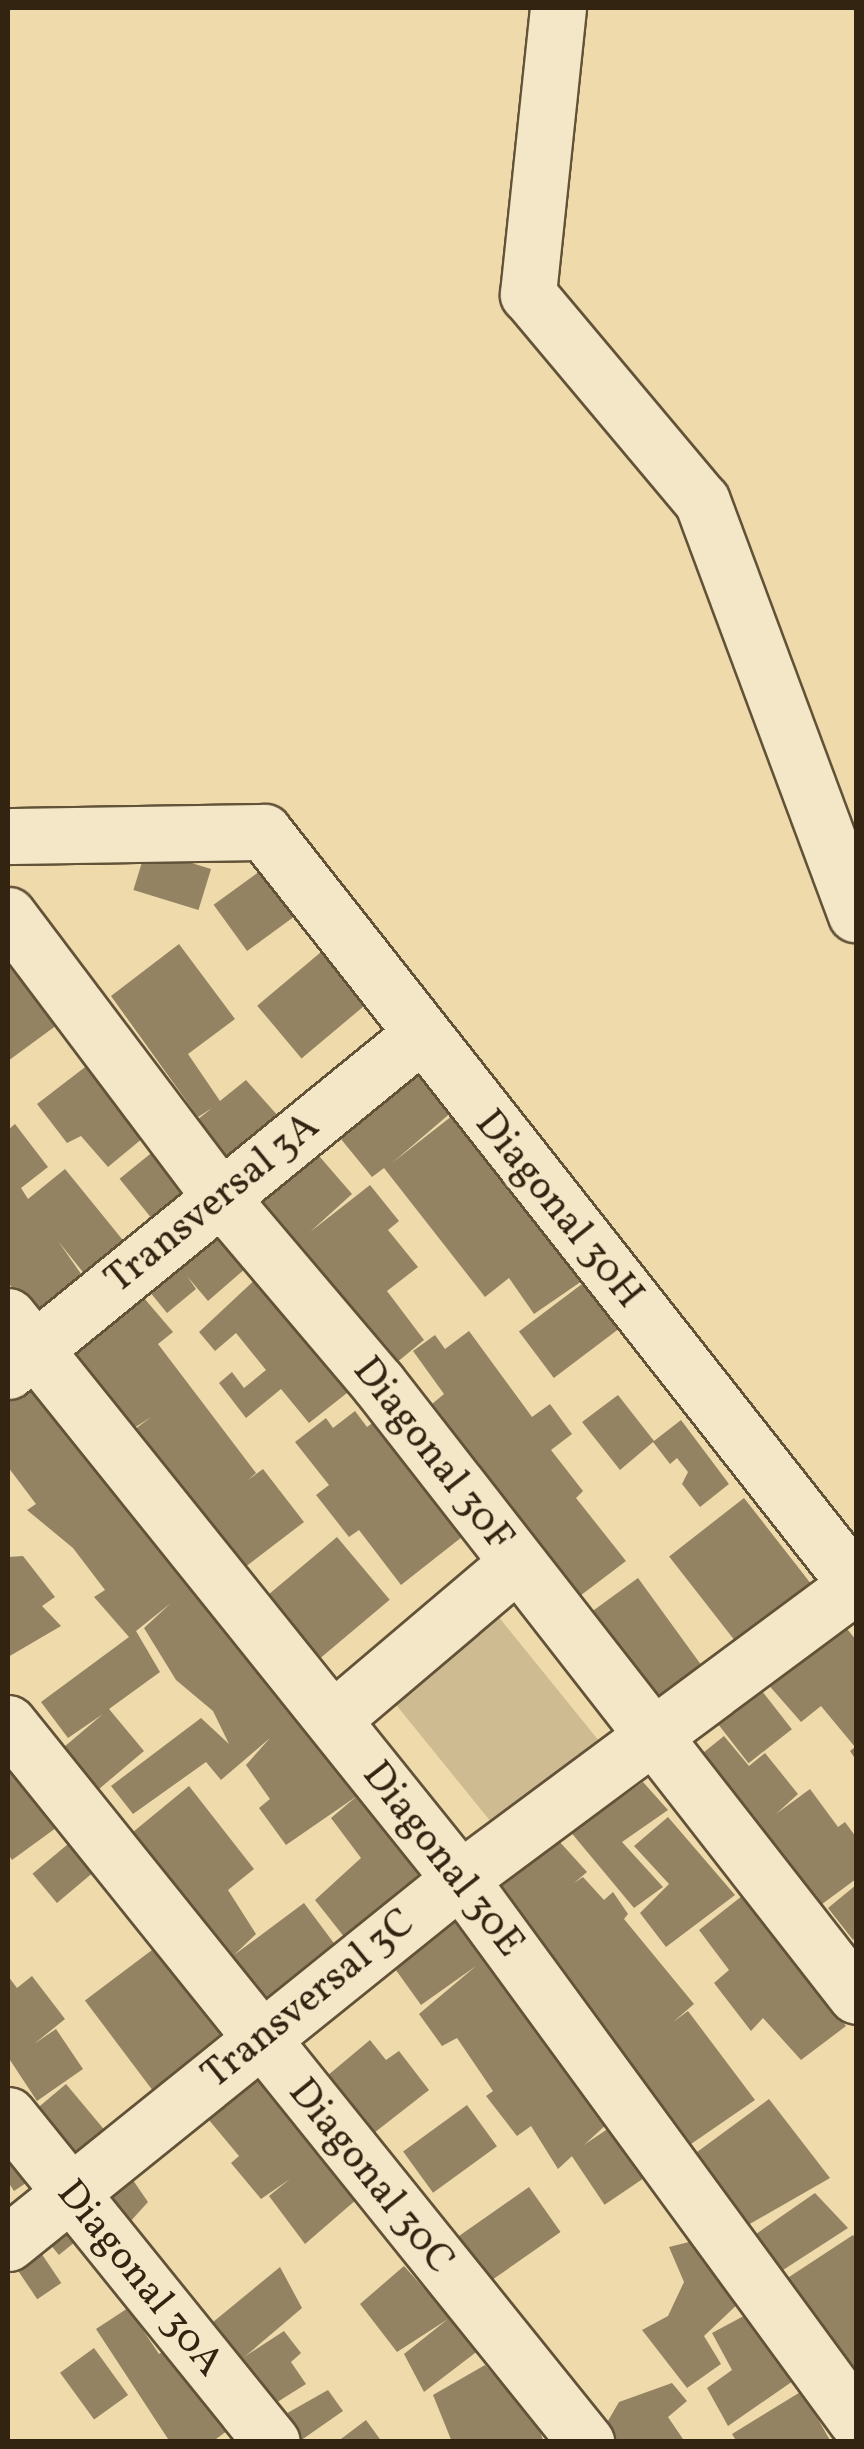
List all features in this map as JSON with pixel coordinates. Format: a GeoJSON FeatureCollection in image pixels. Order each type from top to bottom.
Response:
{"type":"FeatureCollection","features":[{"type":"Feature","properties":{"kind":"street"},"geometry":{"type":"LineString","coordinates":[[558,8],[528,294],[702,501],[856,914]]}},
{"type":"Feature","properties":{"kind":"street","name":"Diagonal 30H"},"geometry":{"type":"LineString","coordinates":[[8,836],[264,832],[419,1036],[856,1584]]}},
{"type":"Feature","properties":{"kind":"street","name":"Diagonal 30F"},"geometry":{"type":"LineString","coordinates":[[8,915],[221,1198],[378,1383],[856,1996]]}},
{"type":"Feature","properties":{"kind":"street","name":"Transversal 3A"},"geometry":{"type":"LineString","coordinates":[[16,1345],[221,1198],[419,1036]]}},
{"type":"Feature","properties":{"kind":"street","name":"Diagonal 30E"},"geometry":{"type":"LineString","coordinates":[[16,1345],[332,1718],[460,1879],[856,2420]]}},
{"type":"Feature","properties":{"kind":"street"},"geometry":{"type":"LineString","coordinates":[[332,1718],[517,1563]]}},
{"type":"Feature","properties":{"kind":"street","name":"Transversal 3C"},"geometry":{"type":"LineString","coordinates":[[8,2244],[460,1879],[856,1584]]}},
{"type":"Feature","properties":{"kind":"street","name":"Diagonal 30C"},"geometry":{"type":"LineString","coordinates":[[8,1723],[586,2442]]}},
{"type":"Feature","properties":{"kind":"street","name":"Diagonal 30A"},"geometry":{"type":"LineString","coordinates":[[8,2115],[272,2442]]}},
{"type":"Feature","properties":{"kind":"shaded area"},"geometry":{"type":"Polygon","coordinates":[[[489,1605],[608,1752],[503,1837],[384,1690],[489,1605]]]}},
{"type":"Feature","properties":{"kind":"building"},"geometry":{"type":"Polygon","coordinates":[[[146,849],[211,869],[198,910],[133,890],[146,849]]]}},
{"type":"Feature","properties":{"kind":"building"},"geometry":{"type":"Polygon","coordinates":[[[267,866],[301,912],[247,951],[214,905],[267,866]]]}},
{"type":"Feature","properties":{"kind":"building"},"geometry":{"type":"Polygon","coordinates":[[[333,942],[377,995],[302,1058],[257,1006],[333,942]]]}},
{"type":"Feature","properties":{"kind":"building"},"geometry":{"type":"Polygon","coordinates":[[[179,944],[235,1019],[188,1054],[220,1101],[246,1080],[287,1126],[227,1161],[197,1120],[212,1108],[198,1117],[111,996],[179,944]]]}},
{"type":"Feature","properties":{"kind":"building"},"geometry":{"type":"Polygon","coordinates":[[[8,948],[61,1022],[8,1061],[8,948]]]}},
{"type":"Feature","properties":{"kind":"building"},"geometry":{"type":"Polygon","coordinates":[[[93,1061],[149,1133],[108,1167],[81,1136],[67,1143],[37,1104],[93,1061]]]}},
{"type":"Feature","properties":{"kind":"building"},"geometry":{"type":"Polygon","coordinates":[[[417,1067],[453,1111],[392,1163],[457,1112],[595,1272],[534,1314],[509,1278],[485,1297],[384,1168],[372,1177],[336,1133],[417,1067]]]}},
{"type":"Feature","properties":{"kind":"building"},"geometry":{"type":"Polygon","coordinates":[[[15,1124],[48,1167],[21,1188],[28,1199],[65,1169],[126,1244],[86,1276],[58,1241],[86,1281],[33,1318],[8,1282],[8,1130],[15,1124]]]}},
{"type":"Feature","properties":{"kind":"building"},"geometry":{"type":"Polygon","coordinates":[[[160,1146],[193,1187],[153,1220],[120,1179],[160,1146]]]}},
{"type":"Feature","properties":{"kind":"building"},"geometry":{"type":"Polygon","coordinates":[[[313,1149],[352,1194],[310,1232],[370,1185],[399,1221],[388,1230],[418,1267],[387,1291],[424,1340],[390,1368],[255,1199],[313,1149]]]}},
{"type":"Feature","properties":{"kind":"building"},"geometry":{"type":"Polygon","coordinates":[[[209,1224],[246,1268],[208,1301],[187,1276],[196,1289],[167,1313],[136,1275],[209,1224]]]}},
{"type":"Feature","properties":{"kind":"building"},"geometry":{"type":"Polygon","coordinates":[[[260,1275],[352,1389],[309,1423],[281,1389],[246,1418],[219,1383],[232,1372],[244,1388],[266,1370],[236,1333],[215,1351],[199,1332],[260,1275]]]}},
{"type":"Feature","properties":{"kind":"building"},"geometry":{"type":"Polygon","coordinates":[[[590,1278],[625,1324],[554,1378],[519,1332],[590,1278]]]}},
{"type":"Feature","properties":{"kind":"building"},"geometry":{"type":"Polygon","coordinates":[[[138,1291],[173,1332],[158,1344],[256,1473],[248,1480],[263,1469],[304,1522],[240,1571],[130,1433],[151,1417],[131,1430],[66,1353],[138,1291]]]}},
{"type":"Feature","properties":{"kind":"building"},"geometry":{"type":"Polygon","coordinates":[[[469,1331],[532,1417],[550,1404],[572,1434],[551,1450],[583,1491],[576,1498],[626,1561],[572,1602],[426,1409],[444,1394],[413,1351],[435,1335],[445,1349],[469,1331]]]}},
{"type":"Feature","properties":{"kind":"building"},"geometry":{"type":"Polygon","coordinates":[[[28,1363],[432,1870],[349,1943],[315,1900],[361,1858],[331,1818],[357,1796],[286,1845],[259,1808],[270,1799],[246,1765],[270,1738],[221,1780],[206,1762],[133,1814],[111,1786],[201,1718],[229,1744],[213,1711],[176,1680],[144,1628],[171,1603],[136,1631],[160,1672],[109,1709],[144,1751],[99,1789],[64,1747],[103,1714],[68,1738],[41,1702],[129,1637],[94,1597],[105,1590],[73,1548],[27,1510],[36,1504],[8,1467],[8,1381],[28,1363]]]}},
{"type":"Feature","properties":{"kind":"building"},"geometry":{"type":"Polygon","coordinates":[[[618,1395],[654,1441],[681,1420],[729,1484],[700,1507],[682,1484],[688,1472],[677,1458],[670,1464],[653,1442],[620,1470],[582,1422],[618,1395]]]}},
{"type":"Feature","properties":{"kind":"building"},"geometry":{"type":"Polygon","coordinates":[[[355,1411],[367,1427],[379,1418],[467,1533],[401,1585],[359,1530],[349,1537],[316,1495],[329,1485],[295,1442],[326,1418],[333,1428],[355,1411]]]}},
{"type":"Feature","properties":{"kind":"building"},"geometry":{"type":"Polygon","coordinates":[[[744,1498],[816,1590],[741,1649],[669,1556],[744,1498]]]}},
{"type":"Feature","properties":{"kind":"building"},"geometry":{"type":"Polygon","coordinates":[[[337,1537],[390,1600],[314,1663],[261,1601],[337,1537]]]}},
{"type":"Feature","properties":{"kind":"building"},"geometry":{"type":"Polygon","coordinates":[[[23,1556],[55,1597],[42,1606],[61,1626],[8,1657],[8,1557],[23,1556]]]}},
{"type":"Feature","properties":{"kind":"building"},"geometry":{"type":"Polygon","coordinates":[[[638,1578],[708,1674],[658,1711],[588,1614],[638,1578]]]}},
{"type":"Feature","properties":{"kind":"building"},"geometry":{"type":"Polygon","coordinates":[[[840,1620],[856,1640],[856,1760],[850,1751],[855,1747],[821,1706],[801,1722],[766,1682],[840,1620]]]}},
{"type":"Feature","properties":{"kind":"building"},"geometry":{"type":"Polygon","coordinates":[[[758,1686],[792,1729],[749,1763],[715,1720],[758,1686]]]}},
{"type":"Feature","properties":{"kind":"building"},"geometry":{"type":"Polygon","coordinates":[[[724,1736],[749,1766],[765,1753],[798,1794],[776,1814],[810,1789],[838,1827],[845,1822],[856,1837],[856,1879],[814,1910],[693,1761],[724,1736]]]}},
{"type":"Feature","properties":{"kind":"building"},"geometry":{"type":"Polygon","coordinates":[[[8,1755],[60,1825],[12,1860],[8,1854],[8,1755]]]}},
{"type":"Feature","properties":{"kind":"building"},"geometry":{"type":"Polygon","coordinates":[[[643,1782],[668,1810],[622,1842],[663,1887],[634,1908],[569,1830],[592,1809],[597,1815],[643,1782]]]}},
{"type":"Feature","properties":{"kind":"building"},"geometry":{"type":"Polygon","coordinates":[[[189,1786],[254,1869],[228,1890],[256,1934],[234,1955],[304,1903],[336,1946],[267,1998],[228,1959],[133,1832],[189,1786]]]}},
{"type":"Feature","properties":{"kind":"building"},"geometry":{"type":"Polygon","coordinates":[[[668,1817],[735,1895],[666,1947],[640,1913],[669,1884],[634,1846],[668,1817]]]}},
{"type":"Feature","properties":{"kind":"building"},"geometry":{"type":"Polygon","coordinates":[[[80,1834],[104,1863],[57,1903],[33,1874],[80,1834]]]}},
{"type":"Feature","properties":{"kind":"building"},"geometry":{"type":"Polygon","coordinates":[[[558,1840],[587,1872],[574,1883],[583,1877],[604,1900],[613,1892],[628,1914],[624,1919],[694,2004],[673,2022],[688,2011],[755,2100],[691,2144],[490,1886],[558,1840]]]}},
{"type":"Feature","properties":{"kind":"building"},"geometry":{"type":"Polygon","coordinates":[[[856,1885],[856,1937],[853,1940],[828,1908],[856,1885]]]}},
{"type":"Feature","properties":{"kind":"building"},"geometry":{"type":"Polygon","coordinates":[[[742,1896],[846,2026],[801,2060],[763,2018],[751,2031],[714,1983],[729,1970],[699,1930],[742,1896]]]}},
{"type":"Feature","properties":{"kind":"building"},"geometry":{"type":"Polygon","coordinates":[[[443,1907],[609,2122],[558,2169],[531,2126],[517,2136],[486,2096],[493,2091],[457,2038],[442,2046],[419,2014],[476,1966],[421,2005],[388,1959],[443,1907]]]}},
{"type":"Feature","properties":{"kind":"building"},"geometry":{"type":"Polygon","coordinates":[[[160,1944],[230,2037],[155,2094],[85,2001],[160,1944]]]}},
{"type":"Feature","properties":{"kind":"building"},"geometry":{"type":"Polygon","coordinates":[[[8,1976],[17,1988],[32,1976],[65,2019],[34,2044],[56,2029],[83,2069],[37,2101],[8,2057],[8,1976]]]}},
{"type":"Feature","properties":{"kind":"building"},"geometry":{"type":"Polygon","coordinates":[[[370,2040],[386,2060],[399,2051],[429,2090],[374,2133],[327,2076],[370,2040]]]}},
{"type":"Feature","properties":{"kind":"building"},"geometry":{"type":"Polygon","coordinates":[[[252,2067],[364,2193],[305,2244],[269,2196],[290,2179],[261,2199],[231,2163],[239,2156],[199,2108],[252,2067]]]}},
{"type":"Feature","properties":{"kind":"building"},"geometry":{"type":"Polygon","coordinates":[[[66,2084],[104,2129],[76,2152],[38,2107],[66,2084]]]}},
{"type":"Feature","properties":{"kind":"building"},"geometry":{"type":"Polygon","coordinates":[[[769,2099],[830,2178],[748,2225],[693,2155],[769,2099]]]}},
{"type":"Feature","properties":{"kind":"building"},"geometry":{"type":"Polygon","coordinates":[[[467,2105],[497,2146],[433,2193],[403,2151],[467,2105]]]}},
{"type":"Feature","properties":{"kind":"building"},"geometry":{"type":"Polygon","coordinates":[[[621,2120],[655,2171],[605,2205],[570,2154],[621,2120]]]}},
{"type":"Feature","properties":{"kind":"building"},"geometry":{"type":"Polygon","coordinates":[[[8,2146],[35,2177],[14,2191],[8,2182],[8,2146]]]}},
{"type":"Feature","properties":{"kind":"building"},"geometry":{"type":"Polygon","coordinates":[[[124,2167],[148,2202],[129,2223],[102,2192],[124,2167]]]}},
{"type":"Feature","properties":{"kind":"building"},"geometry":{"type":"Polygon","coordinates":[[[529,2187],[561,2232],[485,2285],[454,2240],[529,2187]]]}},
{"type":"Feature","properties":{"kind":"building"},"geometry":{"type":"Polygon","coordinates":[[[815,2193],[848,2228],[783,2270],[756,2234],[815,2193]]]}},
{"type":"Feature","properties":{"kind":"building"},"geometry":{"type":"Polygon","coordinates":[[[70,2210],[88,2232],[59,2255],[41,2233],[70,2210]]]}},
{"type":"Feature","properties":{"kind":"building"},"geometry":{"type":"Polygon","coordinates":[[[853,2235],[856,2239],[856,2377],[786,2279],[853,2235]]]}},
{"type":"Feature","properties":{"kind":"building"},"geometry":{"type":"Polygon","coordinates":[[[697,2240],[742,2300],[704,2336],[721,2364],[687,2388],[642,2330],[668,2316],[684,2282],[669,2247],[697,2240]]]}},
{"type":"Feature","properties":{"kind":"building"},"geometry":{"type":"Polygon","coordinates":[[[35,2244],[61,2283],[37,2299],[11,2260],[35,2244]]]}},
{"type":"Feature","properties":{"kind":"building"},"geometry":{"type":"Polygon","coordinates":[[[404,2266],[479,2350],[424,2392],[404,2354],[448,2319],[397,2352],[360,2304],[404,2266]]]}},
{"type":"Feature","properties":{"kind":"building"},"geometry":{"type":"Polygon","coordinates":[[[280,2267],[302,2308],[235,2365],[207,2327],[280,2267]]]}},
{"type":"Feature","properties":{"kind":"building"},"geometry":{"type":"Polygon","coordinates":[[[128,2308],[159,2354],[181,2340],[235,2425],[212,2442],[170,2442],[96,2329],[128,2308]]]}},
{"type":"Feature","properties":{"kind":"building"},"geometry":{"type":"Polygon","coordinates":[[[753,2311],[793,2381],[728,2426],[707,2388],[732,2370],[712,2333],[753,2311]]]}},
{"type":"Feature","properties":{"kind":"building"},"geometry":{"type":"Polygon","coordinates":[[[284,2331],[301,2353],[291,2362],[306,2384],[271,2406],[241,2359],[284,2331]]]}},
{"type":"Feature","properties":{"kind":"building"},"geometry":{"type":"Polygon","coordinates":[[[94,2348],[128,2395],[94,2420],[60,2373],[94,2348]]]}},
{"type":"Feature","properties":{"kind":"building"},"geometry":{"type":"Polygon","coordinates":[[[485,2365],[537,2424],[544,2442],[452,2442],[433,2395],[485,2365]]]}},
{"type":"Feature","properties":{"kind":"building"},"geometry":{"type":"Polygon","coordinates":[[[672,2383],[687,2401],[668,2417],[685,2442],[614,2442],[605,2426],[619,2402],[672,2383]]]}},
{"type":"Feature","properties":{"kind":"building"},"geometry":{"type":"Polygon","coordinates":[[[328,2390],[343,2411],[300,2441],[282,2416],[328,2390]]]}},
{"type":"Feature","properties":{"kind":"building"},"geometry":{"type":"Polygon","coordinates":[[[802,2391],[831,2442],[737,2442],[732,2434],[802,2391]]]}},
{"type":"Feature","properties":{"kind":"building"},"geometry":{"type":"Polygon","coordinates":[[[366,2420],[382,2442],[337,2442],[366,2420]]]}}]}
